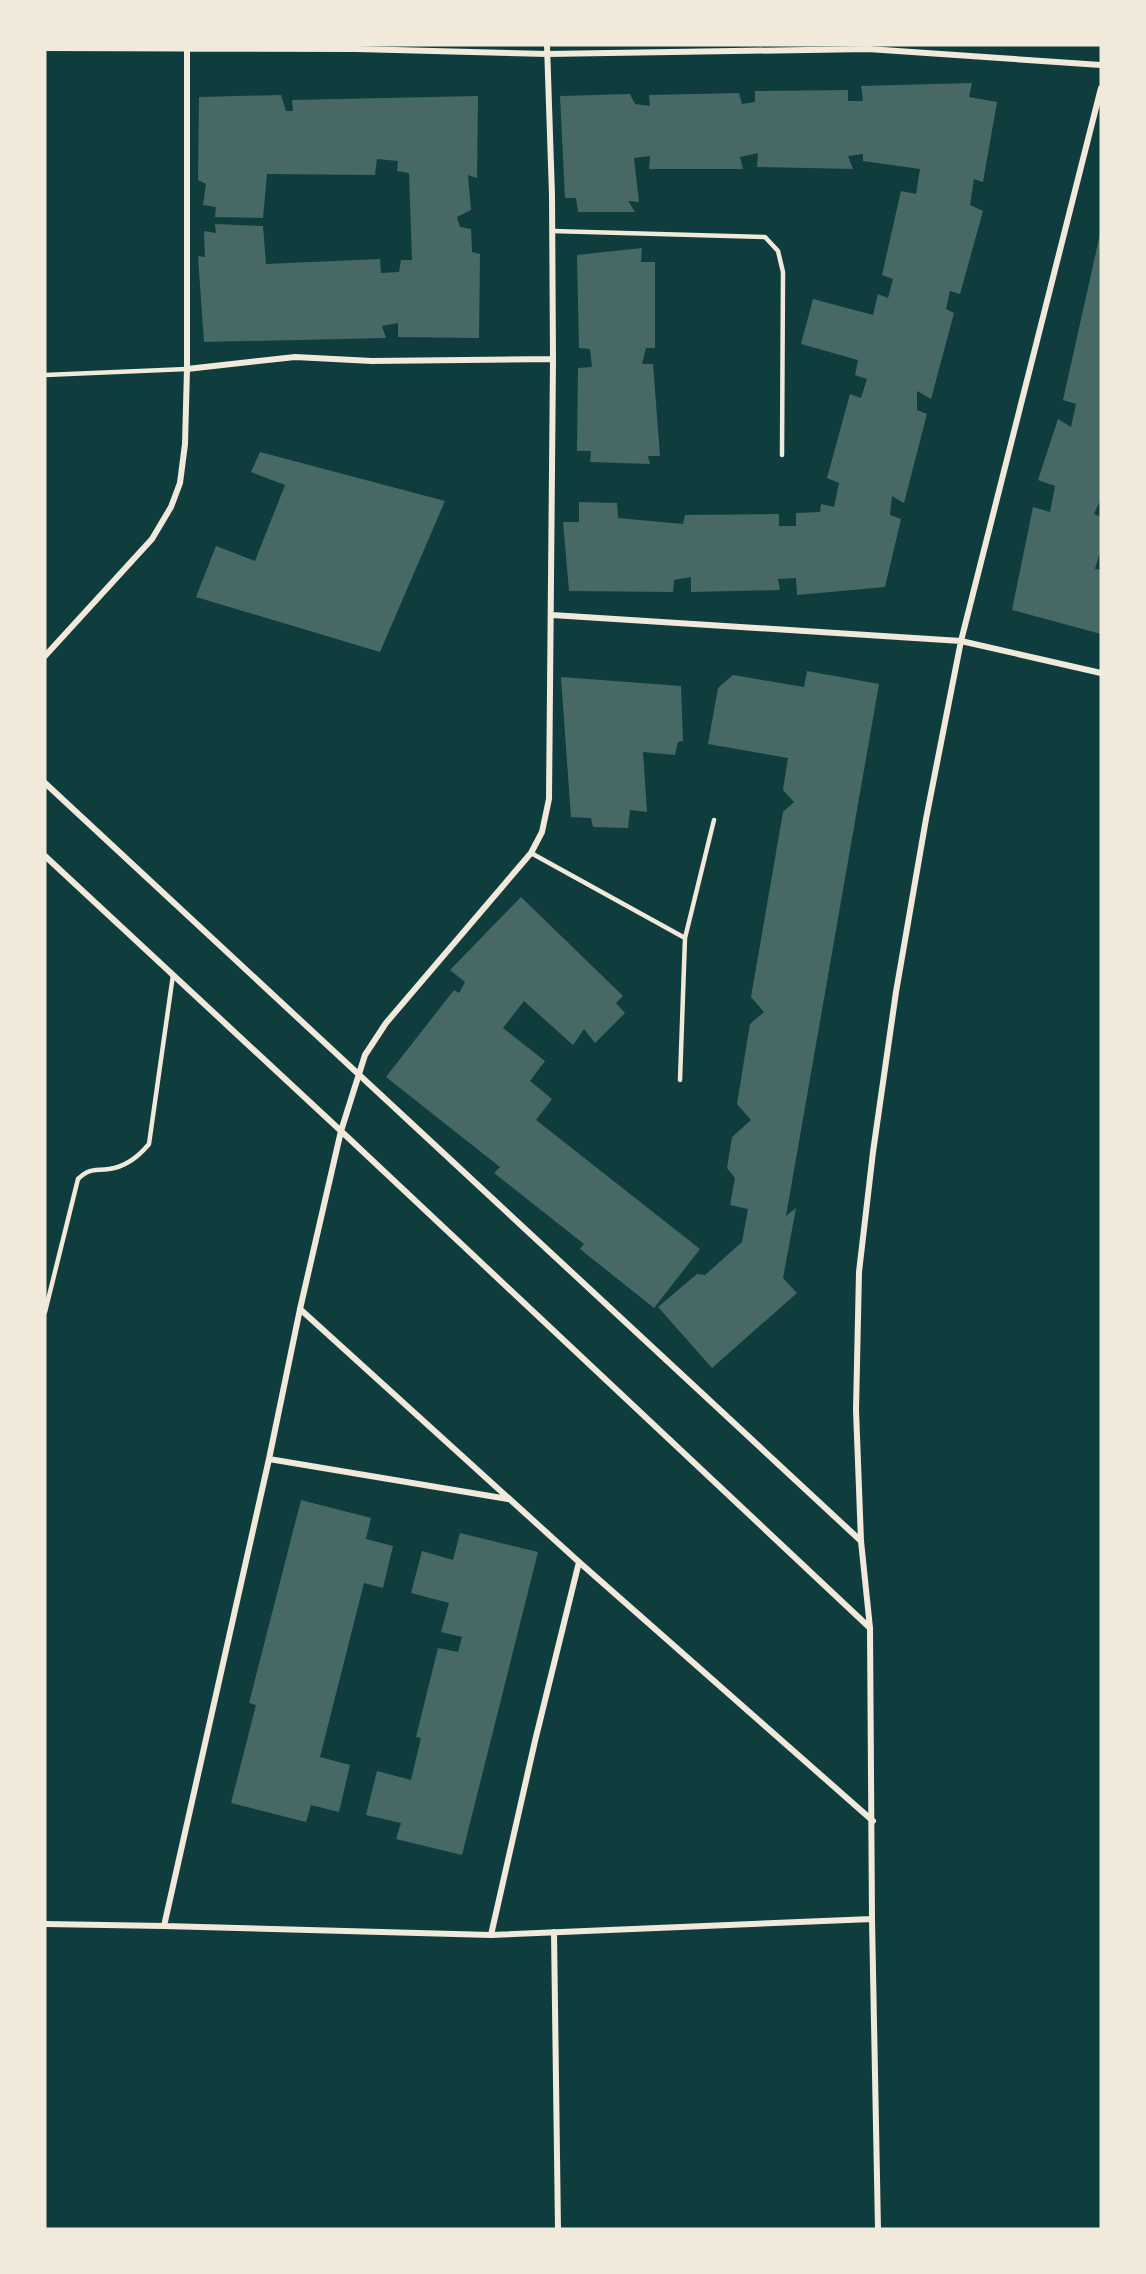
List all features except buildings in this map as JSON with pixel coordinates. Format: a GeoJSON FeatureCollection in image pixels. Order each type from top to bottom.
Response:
{"type":"FeatureCollection","features":[{"type":"Feature","properties":{"kind":"street"},"geometry":{"type":"LineString","coordinates":[[164,1926],[341,1131],[365,1055],[386,1023],[531,853],[542,832],[549,799],[553,359],[547,45]]}},
{"type":"Feature","properties":{"kind":"street"},"geometry":{"type":"LineString","coordinates":[[45,48],[356,49],[547,54],[868,50],[1101,65]]}},
{"type":"Feature","properties":{"kind":"street"},"geometry":{"type":"LineString","coordinates":[[45,656],[152,539],[171,507],[180,483],[185,444],[187,369],[187,48]]}},
{"type":"Feature","properties":{"kind":"street"},"geometry":{"type":"LineString","coordinates":[[878,2229],[872,1920],[870,1628],[861,1541],[856,1410],[859,1272],[896,992],[926,819],[961,641],[1101,88]]}},
{"type":"Feature","properties":{"kind":"street"},"geometry":{"type":"LineString","coordinates":[[187,369],[295,357],[372,361],[553,359]]}},
{"type":"Feature","properties":{"kind":"street"},"geometry":{"type":"LineString","coordinates":[[552,615],[961,641],[1101,673]]}},
{"type":"Feature","properties":{"kind":"street"},"geometry":{"type":"LineString","coordinates":[[45,783],[861,1541]]}},
{"type":"Feature","properties":{"kind":"street"},"geometry":{"type":"LineString","coordinates":[[45,856],[870,1628]]}},
{"type":"Feature","properties":{"kind":"street"},"geometry":{"type":"LineString","coordinates":[[300,1309],[579,1562],[873,1821]]}},
{"type":"Feature","properties":{"kind":"street"},"geometry":{"type":"LineString","coordinates":[[269,1459],[509,1499]]}},
{"type":"Feature","properties":{"kind":"street"},"geometry":{"type":"LineString","coordinates":[[491,1935],[579,1562]]}},
{"type":"Feature","properties":{"kind":"street"},"geometry":{"type":"LineString","coordinates":[[45,1924],[491,1935],[872,1920]]}},
{"type":"Feature","properties":{"kind":"street"},"geometry":{"type":"LineString","coordinates":[[554,1932],[558,2229]]}},
{"type":"Feature","properties":{"kind":"lane"},"geometry":{"type":"LineString","coordinates":[[552,231],[765,237],[778,251],[783,272],[782,455]]}},
{"type":"Feature","properties":{"kind":"lane"},"geometry":{"type":"LineString","coordinates":[[45,375],[187,369]]}},
{"type":"Feature","properties":{"kind":"lane"},"geometry":{"type":"LineString","coordinates":[[680,1080],[685,938],[714,820]]}},
{"type":"Feature","properties":{"kind":"lane"},"geometry":{"type":"LineString","coordinates":[[531,853],[685,938]]}},
{"type":"Feature","properties":{"kind":"lane"},"geometry":{"type":"LineString","coordinates":[[45,1312],[78,1179],[88,1170],[112,1169],[138,1158],[149,1144],[173,975]]}}]}
